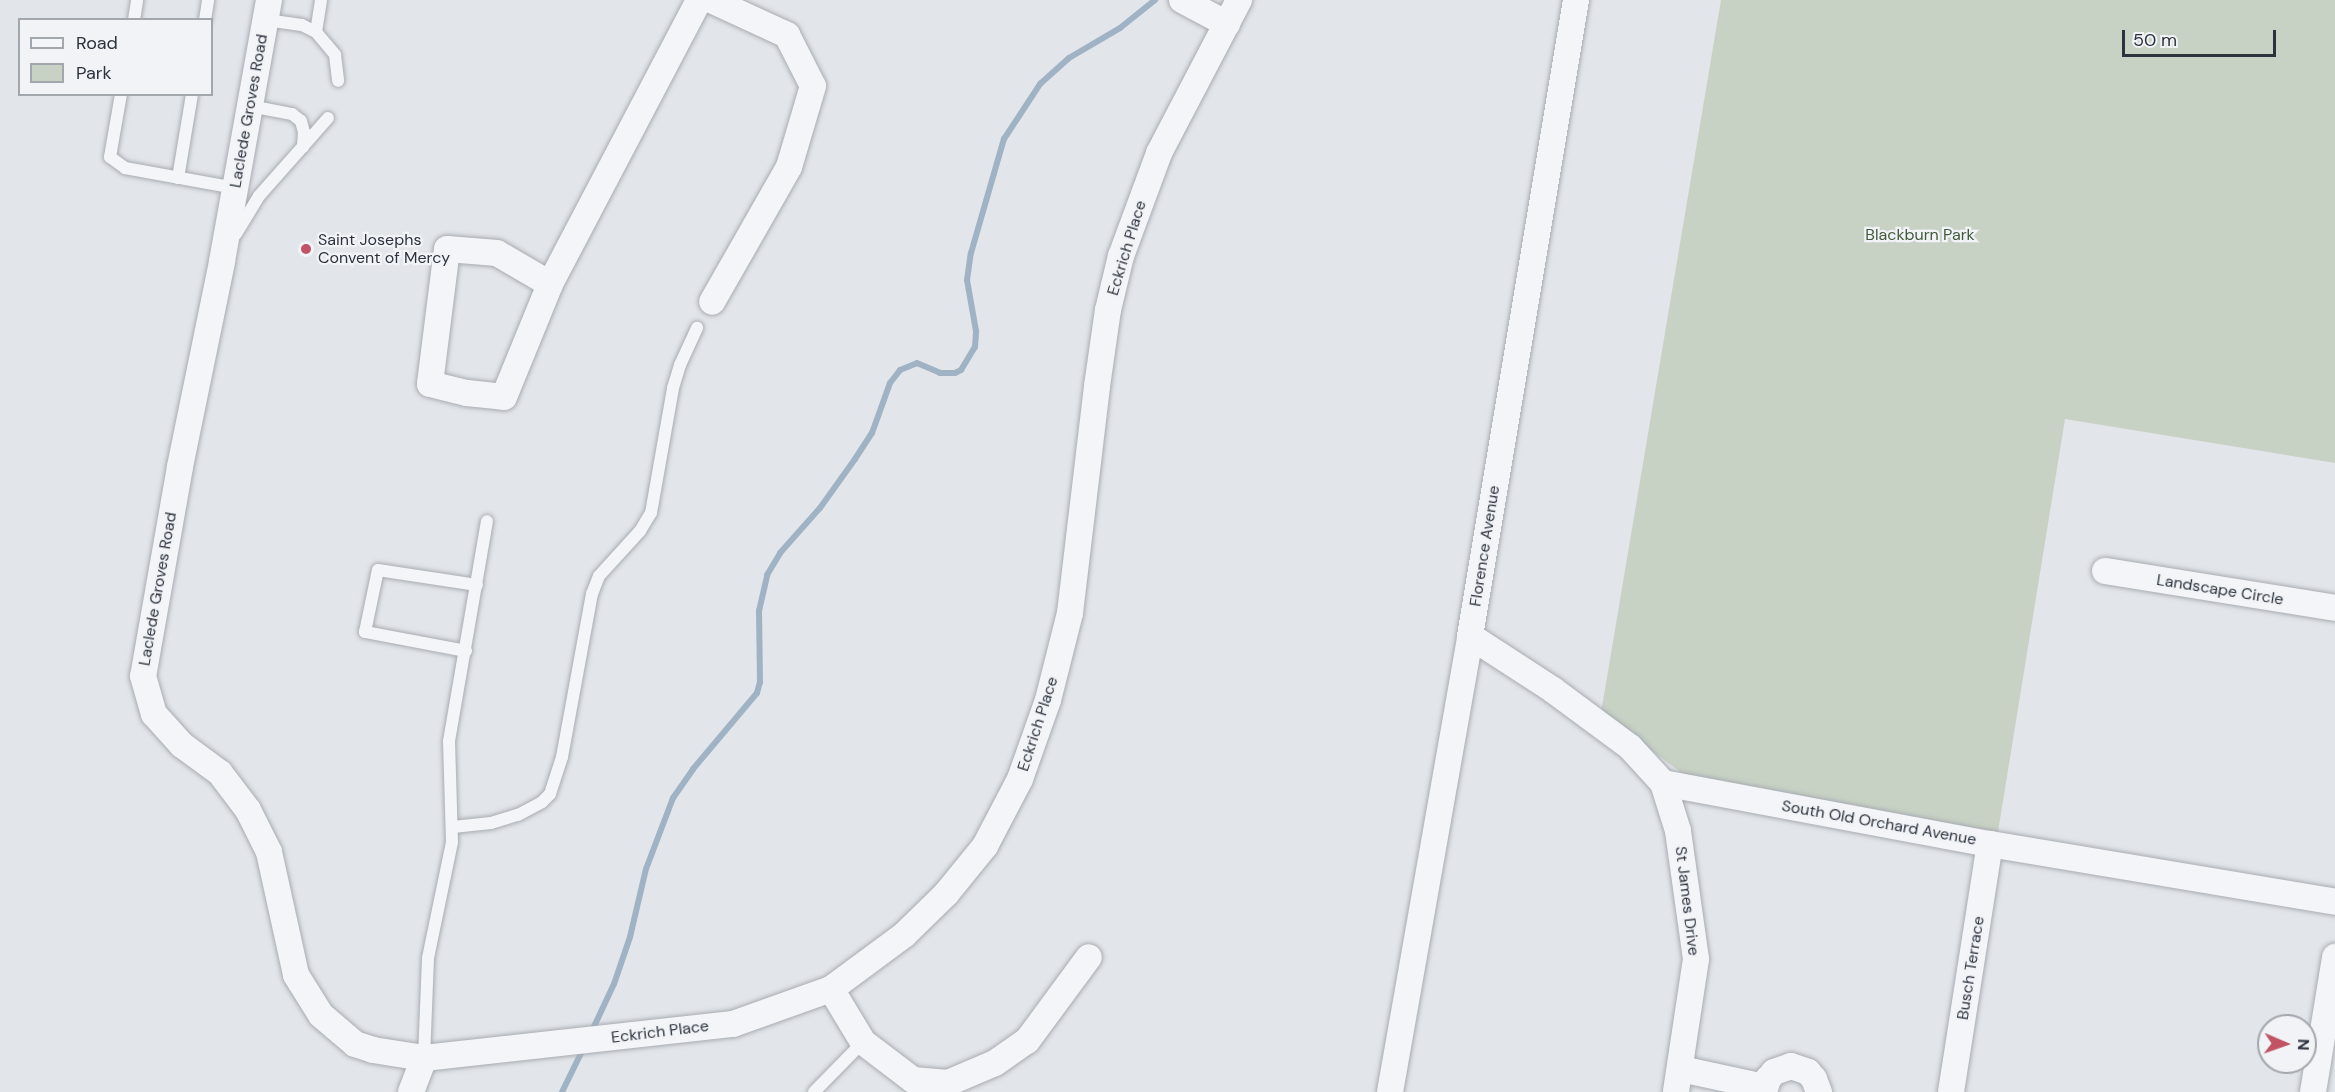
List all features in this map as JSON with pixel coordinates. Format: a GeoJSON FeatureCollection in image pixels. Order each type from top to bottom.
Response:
{"type":"FeatureCollection","features":[{"type":"Feature","properties":{"kind":"street"},"geometry":{"type":"LineString","coordinates":[[550,284],[497,253],[447,249],[430,384],[467,393],[504,397],[550,284],[699,0]]}},
{"type":"Feature","properties":{"kind":"street"},"geometry":{"type":"LineString","coordinates":[[711,0],[787,35],[813,86],[789,167],[712,302]]}},
{"type":"Feature","properties":{"kind":"street","name":"Eckrich Place"},"geometry":{"type":"LineString","coordinates":[[424,1058],[733,1024],[831,989],[904,935],[946,894],[986,846],[1020,779],[1048,700],[1070,613],[1097,386],[1108,310],[1121,256],[1160,153],[1239,0]]}},
{"type":"Feature","properties":{"kind":"street","name":"Florence Avenue"},"geometry":{"type":"LineString","coordinates":[[1390,1092],[1470,636],[1576,0]]}},
{"type":"Feature","properties":{"kind":"street"},"geometry":{"type":"LineString","coordinates":[[1188,3],[1227,24]]}},
{"type":"Feature","properties":{"kind":"street","name":"Laclede Groves Road"},"geometry":{"type":"LineString","coordinates":[[268,10],[222,262],[180,467],[143,676],[154,714],[182,745],[220,773],[248,810],[268,852],[296,975],[321,1015],[355,1044],[373,1050],[424,1058]]}},
{"type":"Feature","properties":{"kind":"street","name":"Landscape Circle"},"geometry":{"type":"LineString","coordinates":[[2105,571],[2335,608]]}},
{"type":"Feature","properties":{"kind":"street"},"geometry":{"type":"LineString","coordinates":[[1470,636],[1553,690],[1630,747],[1663,783]]}},
{"type":"Feature","properties":{"kind":"street","name":"South Old Orchard Avenue"},"geometry":{"type":"LineString","coordinates":[[1663,783],[1990,844],[2335,902]]}},
{"type":"Feature","properties":{"kind":"street","name":"St James Drive"},"geometry":{"type":"LineString","coordinates":[[1663,783],[1678,831],[1696,959],[1679,1081]]}},
{"type":"Feature","properties":{"kind":"street","name":"Busch Terrace"},"geometry":{"type":"LineString","coordinates":[[1951,1092],[1990,844]]}},
{"type":"Feature","properties":{"kind":"street"},"geometry":{"type":"LineString","coordinates":[[831,989],[863,1042],[913,1080],[917,1086],[948,1083],[995,1063],[1027,1041],[1089,957]]}},
{"type":"Feature","properties":{"kind":"street"},"geometry":{"type":"LineString","coordinates":[[2313,1092],[2335,957]]}},
{"type":"Feature","properties":{"kind":"street"},"geometry":{"type":"LineString","coordinates":[[411,1092],[424,1058]]}},
{"type":"Feature","properties":{"kind":"street"},"geometry":{"type":"LineString","coordinates":[[424,1058],[432,1092]]}},
{"type":"Feature","properties":{"kind":"street"},"geometry":{"type":"LineString","coordinates":[[1679,1081],[1764,1090],[1774,1072],[1791,1066],[1808,1072],[1814,1079],[1819,1092]]}},
{"type":"Feature","properties":{"kind":"lane"},"geometry":{"type":"LineString","coordinates":[[134,18],[137,0]]}},
{"type":"Feature","properties":{"kind":"lane"},"geometry":{"type":"LineString","coordinates":[[205,18],[208,0]]}},
{"type":"Feature","properties":{"kind":"lane"},"geometry":{"type":"LineString","coordinates":[[316,32],[321,0]]}},
{"type":"Feature","properties":{"kind":"lane"},"geometry":{"type":"LineString","coordinates":[[268,10],[316,32],[335,55],[338,81]]}},
{"type":"Feature","properties":{"kind":"lane"},"geometry":{"type":"LineString","coordinates":[[121,96],[110,157],[125,168],[235,189]]}},
{"type":"Feature","properties":{"kind":"lane"},"geometry":{"type":"LineString","coordinates":[[178,178],[192,96]]}},
{"type":"Feature","properties":{"kind":"lane"},"geometry":{"type":"LineString","coordinates":[[250,106],[281,111],[301,121],[304,132],[303,147]]}},
{"type":"Feature","properties":{"kind":"lane"},"geometry":{"type":"LineString","coordinates":[[222,262],[245,216],[328,118]]}},
{"type":"Feature","properties":{"kind":"lane"},"geometry":{"type":"LineString","coordinates":[[453,827],[491,823],[518,815],[542,802],[550,794],[562,757],[592,594],[599,576],[640,531],[651,513],[673,388],[680,365],[697,328]]}},
{"type":"Feature","properties":{"kind":"lane"},"geometry":{"type":"LineString","coordinates":[[424,1058],[428,958],[448,868],[453,827],[449,741],[487,521]]}},
{"type":"Feature","properties":{"kind":"lane"},"geometry":{"type":"LineString","coordinates":[[466,651],[365,632],[378,570],[477,585]]}},
{"type":"Feature","properties":{"kind":"lane"},"geometry":{"type":"LineString","coordinates":[[814,1092],[863,1042]]}},
{"type":"Feature","properties":{"kind":"green space","name":"Blackburn Park"},"geometry":{"type":"Polygon","coordinates":[[[1721,0],[2335,0],[2335,463],[2065,419],[1997,838],[1690,779],[1601,713],[1721,0]]]}},
{"type":"Feature","properties":{"kind":"waterway"},"geometry":{"type":"LineString","coordinates":[[591,1033],[614,984],[630,937],[646,869],[673,798],[693,769],[757,693],[760,682],[759,611],[767,575],[780,553],[820,508],[872,433],[890,383],[900,370],[917,363],[940,373],[955,373],[961,370],[975,347],[976,331],[967,280],[971,253],[1004,139],[1040,84],[1069,58],[1120,28],[1155,0]]}},
{"type":"Feature","properties":{"kind":"waterway"},"geometry":{"type":"LineString","coordinates":[[562,1092],[584,1047]]}},
{"type":"Feature","properties":{"kind":"place","name":"Saint Josephs Convent of Mercy"},"geometry":{"type":"Point","coordinates":[306,249]}}]}
